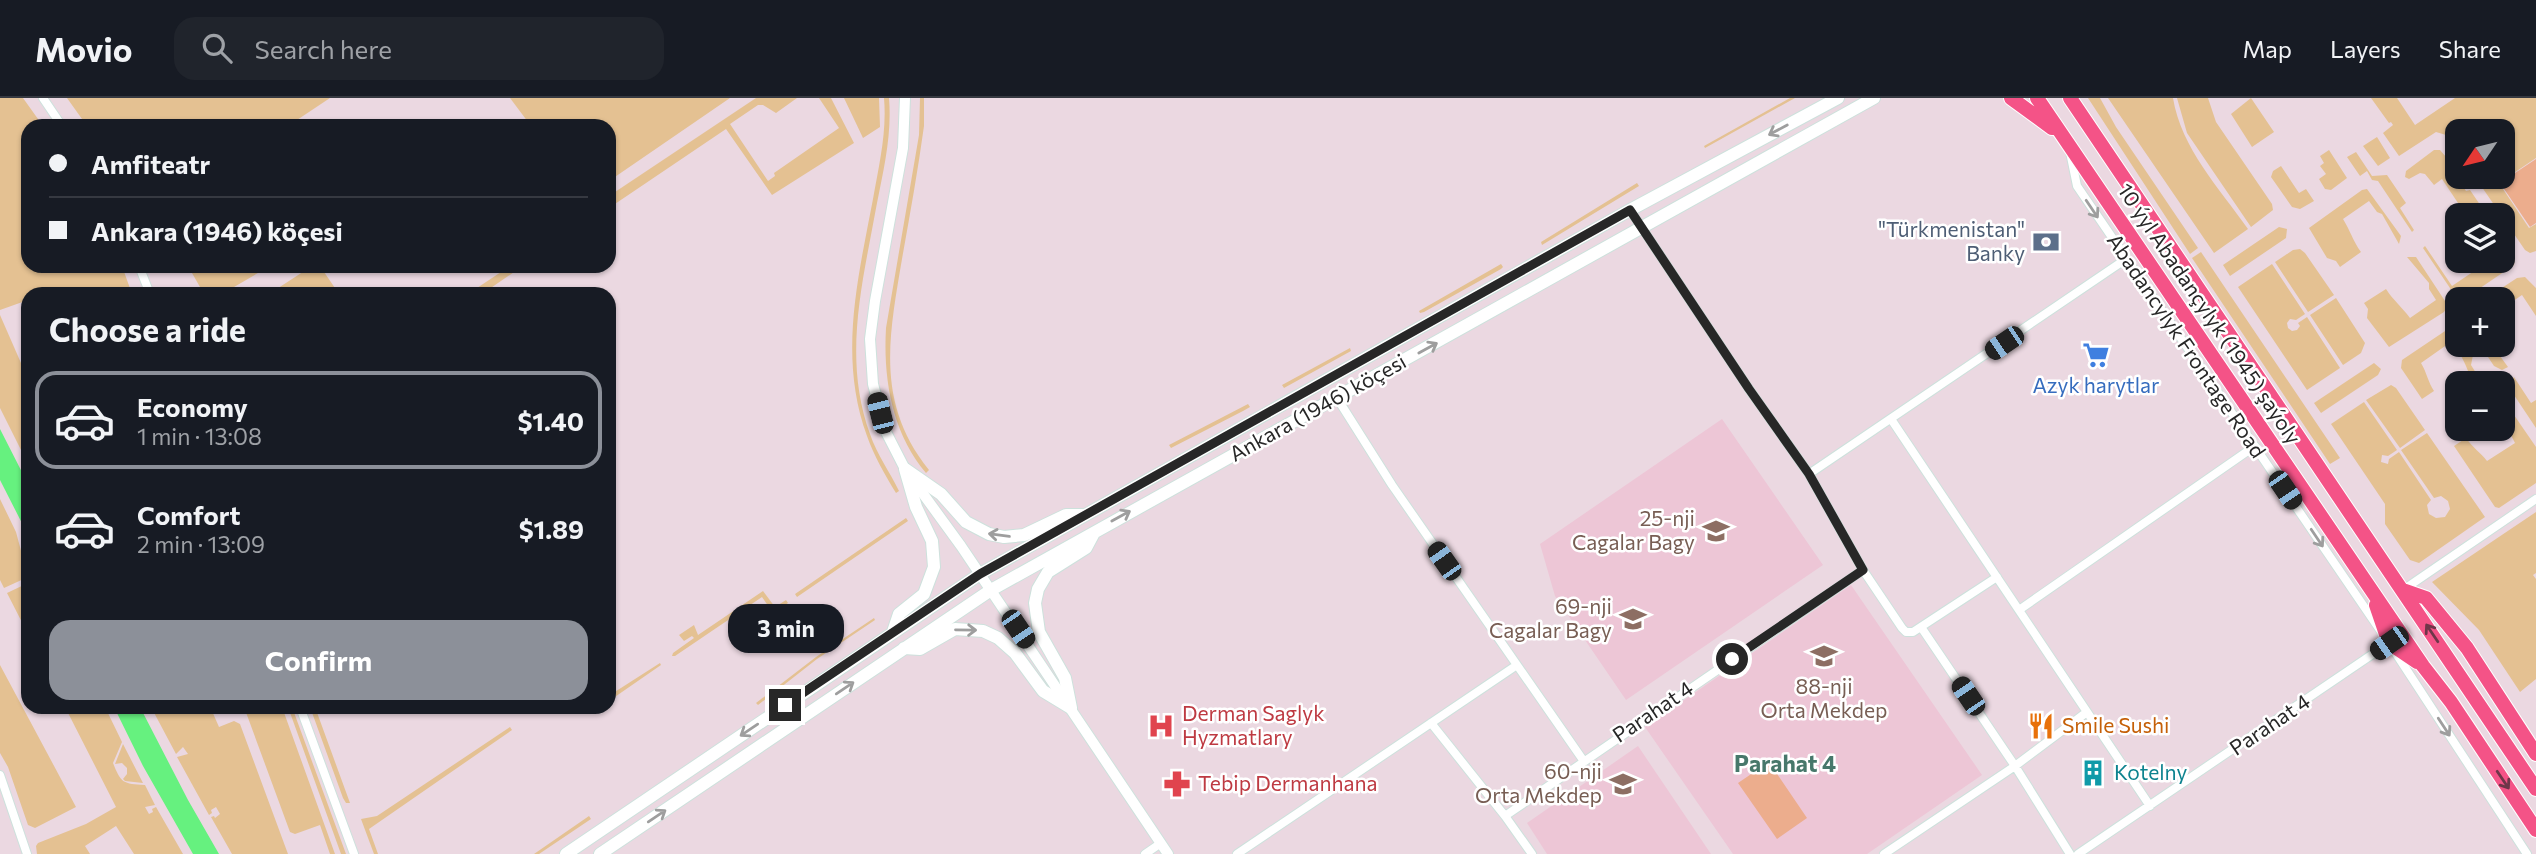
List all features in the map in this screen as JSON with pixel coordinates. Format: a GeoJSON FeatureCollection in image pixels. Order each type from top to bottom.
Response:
{"type":"FeatureCollection","features":[{"type":"Feature","properties":{"kind":"main road","name":"Ankara (1946) köçesi"},"geometry":{"type":"LineString","coordinates":[[566,854],[980,574],[1630,210],[1838,98]]}},
{"type":"Feature","properties":{"kind":"main road","name":"Ankara (1946) köçesi"},"geometry":{"type":"LineString","coordinates":[[600,854],[991,590],[1874,98]]}},
{"type":"Feature","properties":{"kind":"main road"},"geometry":{"type":"LineString","coordinates":[[2011,98],[2065,141]]}},
{"type":"Feature","properties":{"kind":"main road","name":"10 ýyl Abadançylyk (1945) şaýoly"},"geometry":{"type":"LineString","coordinates":[[2037,98],[2536,830]]}},
{"type":"Feature","properties":{"kind":"main road","name":"10 ýyl Abadançylyk (1945) şaýoly"},"geometry":{"type":"LineString","coordinates":[[2070,98],[2536,789]]}},
{"type":"Feature","properties":{"kind":"main road"},"geometry":{"type":"LineString","coordinates":[[2076,98],[2082,115]]}},
{"type":"Feature","properties":{"kind":"main road"},"geometry":{"type":"LineString","coordinates":[[905,469],[942,494],[966,522],[992,535],[1024,535],[1066,515],[1087,514]]}},
{"type":"Feature","properties":{"kind":"main road"},"geometry":{"type":"LineString","coordinates":[[892,632],[899,614],[924,594],[934,567],[930,536],[916,507],[905,469]]}},
{"type":"Feature","properties":{"kind":"main road"},"geometry":{"type":"LineString","coordinates":[[1072,708],[1065,678],[1039,632],[1035,603],[1038,589],[1048,572],[1086,548],[1096,530]]}},
{"type":"Feature","properties":{"kind":"main road"},"geometry":{"type":"LineString","coordinates":[[2368,584],[2389,643],[2423,666]]}},
{"type":"Feature","properties":{"kind":"main road"},"geometry":{"type":"LineString","coordinates":[[2403,590],[2426,598],[2467,648],[2536,754]]}},
{"type":"Feature","properties":{"kind":"main road"},"geometry":{"type":"LineString","coordinates":[[904,648],[920,649],[955,629],[983,631],[998,638],[1015,653],[1043,691],[1072,708]]}},
{"type":"Feature","properties":{"kind":"street"},"geometry":{"type":"LineString","coordinates":[[43,98],[57,119]]}},
{"type":"Feature","properties":{"kind":"street"},"geometry":{"type":"LineString","coordinates":[[905,98],[903,148],[875,301],[870,354],[880,413],[892,447],[905,469],[1072,708],[1168,854]]}},
{"type":"Feature","properties":{"kind":"street","name":"Abadancylyk Frontage Road"},"geometry":{"type":"LineString","coordinates":[[2065,141],[2077,186],[2389,643],[2527,854]]}},
{"type":"Feature","properties":{"kind":"street"},"geometry":{"type":"LineString","coordinates":[[1630,210],[1809,474],[1863,570],[1902,628],[1910,633],[1997,577]]}},
{"type":"Feature","properties":{"kind":"street"},"geometry":{"type":"LineString","coordinates":[[1809,474],[2126,258]]}},
{"type":"Feature","properties":{"kind":"street"},"geometry":{"type":"LineString","coordinates":[[1337,398],[1392,485],[1583,760]]}},
{"type":"Feature","properties":{"kind":"street"},"geometry":{"type":"LineString","coordinates":[[1891,419],[2150,806]]}},
{"type":"Feature","properties":{"kind":"street"},"geometry":{"type":"LineString","coordinates":[[2019,611],[2255,446]]}},
{"type":"Feature","properties":{"kind":"street"},"geometry":{"type":"LineString","coordinates":[[2403,590],[2536,499]]}},
{"type":"Feature","properties":{"kind":"street","name":"Parahat 4"},"geometry":{"type":"LineString","coordinates":[[1504,816],[1863,570]]}},
{"type":"Feature","properties":{"kind":"street"},"geometry":{"type":"LineString","coordinates":[[1921,627],[2015,766],[2070,854]]}},
{"type":"Feature","properties":{"kind":"street","name":"Parahat 4"},"geometry":{"type":"LineString","coordinates":[[2078,854],[2389,643]]}},
{"type":"Feature","properties":{"kind":"street"},"geometry":{"type":"LineString","coordinates":[[1237,854],[1517,665]]}},
{"type":"Feature","properties":{"kind":"street"},"geometry":{"type":"LineString","coordinates":[[1884,854],[2015,766],[2087,712]]}},
{"type":"Feature","properties":{"kind":"street"},"geometry":{"type":"LineString","coordinates":[[303,714],[354,854]]}},
{"type":"Feature","properties":{"kind":"street"},"geometry":{"type":"LineString","coordinates":[[1431,723],[1532,854]]}},
{"type":"Feature","properties":{"kind":"street"},"geometry":{"type":"LineString","coordinates":[[0,775],[27,854]]}},
{"type":"Feature","properties":{"kind":"street"},"geometry":{"type":"LineString","coordinates":[[1145,854],[1161,844]]}},
{"type":"Feature","properties":{"kind":"shaded area"},"geometry":{"type":"Polygon","coordinates":[[[0,98],[23,98],[38,119],[21,119],[21,273],[124,273],[130,287],[21,287],[21,302],[0,310],[0,98]]]}},
{"type":"Feature","properties":{"kind":"shaded area"},"geometry":{"type":"Polygon","coordinates":[[[67,98],[330,98],[298,119],[82,119],[67,98]]]}},
{"type":"Feature","properties":{"kind":"shaded area"},"geometry":{"type":"Polygon","coordinates":[[[510,98],[730,98],[616,176],[616,119],[526,119],[510,98]]]}},
{"type":"Feature","properties":{"kind":"shaded area"},"geometry":{"type":"Polygon","coordinates":[[[756,98],[797,98],[776,113],[758,105],[730,124],[768,181],[775,176],[774,173],[839,128],[819,98],[831,98],[854,143],[772,195],[726,129],[616,203],[616,191],[756,98]]]}},
{"type":"Feature","properties":{"kind":"shaded area"},"geometry":{"type":"Polygon","coordinates":[[[844,98],[879,98],[880,127],[863,138],[844,98]]]}},
{"type":"Feature","properties":{"kind":"shaded area"},"geometry":{"type":"Polygon","coordinates":[[[884,98],[889,98],[888,138],[861,290],[856,348],[862,405],[873,442],[899,491],[896,493],[867,436],[858,406],[852,347],[857,288],[882,148],[884,98]]]}},
{"type":"Feature","properties":{"kind":"shaded area"},"geometry":{"type":"Polygon","coordinates":[[[920,98],[924,98],[924,126],[893,315],[890,368],[900,420],[912,445],[929,470],[926,473],[905,441],[892,405],[885,347],[919,135],[920,98]]]}},
{"type":"Feature","properties":{"kind":"shaded area"},"geometry":{"type":"Polygon","coordinates":[[[1790,98],[1795,98],[1705,148],[1704,146],[1790,98]]]}},
{"type":"Feature","properties":{"kind":"shaded area"},"geometry":{"type":"Polygon","coordinates":[[[2088,98],[2100,98],[2116,127],[2198,248],[2190,254],[2088,98]]]}},
{"type":"Feature","properties":{"kind":"shaded area"},"geometry":{"type":"Polygon","coordinates":[[[2108,98],[2173,98],[2177,116],[2193,151],[2248,229],[2214,253],[2108,98]]]}},
{"type":"Feature","properties":{"kind":"shaded area"},"geometry":{"type":"Polygon","coordinates":[[[2177,98],[2208,98],[2216,122],[2272,204],[2273,210],[2251,227],[2187,133],[2177,98]]]}},
{"type":"Feature","properties":{"kind":"shaded area"},"geometry":{"type":"Polygon","coordinates":[[[2251,98],[2274,132],[2252,147],[2231,114],[2251,98]]]}},
{"type":"Feature","properties":{"kind":"shaded area"},"geometry":{"type":"Polygon","coordinates":[[[2371,98],[2397,98],[2415,125],[2455,98],[2536,98],[2536,158],[2515,172],[2515,119],[2445,119],[2445,135],[2436,132],[2399,156],[2383,133],[2393,125],[2371,98]]]}},
{"type":"Feature","properties":{"kind":"shaded area"},"geometry":{"type":"Polygon","coordinates":[[[2377,137],[2390,158],[2378,166],[2363,146],[2377,137]]]}},
{"type":"Feature","properties":{"kind":"shaded area"},"geometry":{"type":"Polygon","coordinates":[[[2329,150],[2347,178],[2331,190],[2325,189],[2319,179],[2326,174],[2320,166],[2324,163],[2320,156],[2329,150]]]}},
{"type":"Feature","properties":{"kind":"shaded area"},"geometry":{"type":"Polygon","coordinates":[[[2434,150],[2440,150],[2445,156],[2445,184],[2442,179],[2434,185],[2425,174],[2420,173],[2409,179],[2405,177],[2406,171],[2434,150]]]}},
{"type":"Feature","properties":{"kind":"shaded area"},"geometry":{"type":"Polygon","coordinates":[[[2356,152],[2372,176],[2387,175],[2406,203],[2400,208],[2414,230],[2412,232],[2378,181],[2372,180],[2367,171],[2360,176],[2347,157],[2356,152]]]}},
{"type":"Feature","properties":{"kind":"shaded area"},"geometry":{"type":"Polygon","coordinates":[[[2536,159],[2536,223],[2530,227],[2504,189],[2515,189],[2515,173],[2536,159]]]}},
{"type":"Feature","properties":{"kind":"shaded area"},"geometry":{"type":"Polygon","coordinates":[[[2281,166],[2299,193],[2306,189],[2314,201],[2300,209],[2292,207],[2271,177],[2273,171],[2281,166]]]}},
{"type":"Feature","properties":{"kind":"shaded area"},"geometry":{"type":"Polygon","coordinates":[[[1637,183],[1639,186],[1542,245],[1541,242],[1637,183]]]}},
{"type":"Feature","properties":{"kind":"shaded area"},"geometry":{"type":"Polygon","coordinates":[[[2367,189],[2401,236],[2399,244],[2382,214],[2377,212],[2369,201],[2343,219],[2361,252],[2340,267],[2336,261],[2327,258],[2309,228],[2367,189]]]}},
{"type":"Feature","properties":{"kind":"shaded area"},"geometry":{"type":"Polygon","coordinates":[[[2449,189],[2470,190],[2479,203],[2458,203],[2449,189]]]}},
{"type":"Feature","properties":{"kind":"shaded area"},"geometry":{"type":"Polygon","coordinates":[[[2483,189],[2503,189],[2512,203],[2493,203],[2483,189]]]}},
{"type":"Feature","properties":{"kind":"shaded area"},"geometry":{"type":"Polygon","coordinates":[[[2515,207],[2529,228],[2536,224],[2536,251],[2530,253],[2515,235],[2515,207]]]}},
{"type":"Feature","properties":{"kind":"shaded area"},"geometry":{"type":"Polygon","coordinates":[[[2279,227],[2287,229],[2286,238],[2230,276],[2223,265],[2279,227]]]}},
{"type":"Feature","properties":{"kind":"shaded area"},"geometry":{"type":"Polygon","coordinates":[[[2425,246],[2452,286],[2471,273],[2502,273],[2482,287],[2450,287],[2423,248],[2425,246]]]}},
{"type":"Feature","properties":{"kind":"shaded area"},"geometry":{"type":"Polygon","coordinates":[[[2300,249],[2334,295],[2308,312],[2275,262],[2293,250],[2300,249]]]}},
{"type":"Feature","properties":{"kind":"shaded area"},"geometry":{"type":"Polygon","coordinates":[[[2201,252],[2340,458],[2330,464],[2192,258],[2201,252]]]}},
{"type":"Feature","properties":{"kind":"shaded area"},"geometry":{"type":"Polygon","coordinates":[[[2407,257],[2416,257],[2445,301],[2445,310],[2389,347],[2367,318],[2368,309],[2364,303],[2386,289],[2410,318],[2436,300],[2429,289],[2429,283],[2407,257]]]}},
{"type":"Feature","properties":{"kind":"shaded area"},"geometry":{"type":"Polygon","coordinates":[[[1501,264],[1501,269],[1420,313],[1419,311],[1501,264]]]}},
{"type":"Feature","properties":{"kind":"shaded area"},"geometry":{"type":"Polygon","coordinates":[[[2272,264],[2305,314],[2296,320],[2290,319],[2288,328],[2297,330],[2300,326],[2298,323],[2307,317],[2340,368],[2307,390],[2238,287],[2272,264]]]}},
{"type":"Feature","properties":{"kind":"shaded area"},"geometry":{"type":"Polygon","coordinates":[[[192,273],[258,273],[234,287],[200,287],[192,273]]]}},
{"type":"Feature","properties":{"kind":"shaded area"},"geometry":{"type":"Polygon","coordinates":[[[301,273],[325,273],[334,287],[280,287],[301,273]]]}},
{"type":"Feature","properties":{"kind":"shaded area"},"geometry":{"type":"Polygon","coordinates":[[[500,273],[513,273],[492,287],[478,287],[500,273]]]}},
{"type":"Feature","properties":{"kind":"shaded area"},"geometry":{"type":"Polygon","coordinates":[[[2525,277],[2536,288],[2536,316],[2522,295],[2515,300],[2515,287],[2503,287],[2517,278],[2525,277]]]}},
{"type":"Feature","properties":{"kind":"shaded area"},"geometry":{"type":"Polygon","coordinates":[[[2336,298],[2365,343],[2361,353],[2343,365],[2310,315],[2336,298]]]}},
{"type":"Feature","properties":{"kind":"shaded area"},"geometry":{"type":"Polygon","coordinates":[[[0,315],[21,363],[21,450],[0,408],[0,315]]]}},
{"type":"Feature","properties":{"kind":"shaded area"},"geometry":{"type":"Polygon","coordinates":[[[2445,331],[2445,346],[2421,363],[2434,391],[2422,399],[2401,368],[2402,360],[2445,331]]]}},
{"type":"Feature","properties":{"kind":"shaded area"},"geometry":{"type":"Polygon","coordinates":[[[1350,348],[1351,351],[1284,388],[1282,385],[1350,348]]]}},
{"type":"Feature","properties":{"kind":"shaded area"},"geometry":{"type":"Polygon","coordinates":[[[2462,357],[2473,357],[2471,365],[2475,371],[2468,371],[2462,357]]]}},
{"type":"Feature","properties":{"kind":"shaded area"},"geometry":{"type":"Polygon","coordinates":[[[2488,357],[2501,357],[2508,367],[2502,370],[2494,366],[2488,357]]]}},
{"type":"Feature","properties":{"kind":"shaded area"},"geometry":{"type":"Polygon","coordinates":[[[2374,363],[2381,369],[2378,375],[2321,413],[2314,403],[2374,363]]]}},
{"type":"Feature","properties":{"kind":"shaded area"},"geometry":{"type":"Polygon","coordinates":[[[2515,379],[2531,403],[2536,400],[2536,428],[2515,396],[2515,379]]]}},
{"type":"Feature","properties":{"kind":"shaded area"},"geometry":{"type":"Polygon","coordinates":[[[2391,385],[2396,388],[2425,430],[2400,448],[2366,400],[2391,385]]]}},
{"type":"Feature","properties":{"kind":"shaded area"},"geometry":{"type":"Polygon","coordinates":[[[2364,402],[2397,450],[2388,456],[2382,455],[2381,462],[2388,464],[2389,459],[2399,452],[2431,500],[2427,505],[2429,514],[2436,518],[2445,517],[2450,509],[2448,501],[2441,496],[2434,498],[2401,450],[2427,433],[2485,517],[2419,563],[2410,560],[2385,524],[2385,504],[2331,424],[2364,402]]]}},
{"type":"Feature","properties":{"kind":"shaded area"},"geometry":{"type":"Polygon","coordinates":[[[1248,404],[1250,407],[1243,411],[1171,448],[1169,445],[1248,404]]]}},
{"type":"Feature","properties":{"kind":"shaded area"},"geometry":{"type":"Polygon","coordinates":[[[2515,416],[2536,447],[2536,483],[2499,508],[2495,507],[2454,446],[2462,441],[2468,441],[2487,461],[2515,443],[2515,416]]]}},
{"type":"Feature","properties":{"kind":"shaded area"},"geometry":{"type":"Polygon","coordinates":[[[1722,419],[1823,565],[1626,700],[1555,596],[1540,544],[1722,419]]]}},
{"type":"Feature","properties":{"kind":"shaded area"},"geometry":{"type":"Polygon","coordinates":[[[0,429],[21,470],[21,521],[0,480],[0,429]]]}},
{"type":"Feature","properties":{"kind":"shaded area"},"geometry":{"type":"Polygon","coordinates":[[[0,499],[16,532],[21,551],[21,580],[4,588],[0,580],[0,499]]]}},
{"type":"Feature","properties":{"kind":"shaded area"},"geometry":{"type":"Polygon","coordinates":[[[2536,512],[2536,573],[2533,575],[2536,579],[2536,679],[2520,692],[2479,630],[2432,582],[2536,512]]]}},
{"type":"Feature","properties":{"kind":"shaded area"},"geometry":{"type":"Polygon","coordinates":[[[906,518],[908,521],[797,597],[795,594],[906,518]]]}},
{"type":"Feature","properties":{"kind":"shaded area","name":"88-nji Orta Mekdep"},"geometry":{"type":"Polygon","coordinates":[[[1851,585],[1982,775],[1867,854],[1733,854],[1645,727],[1851,585]]]}},
{"type":"Feature","properties":{"kind":"shaded area"},"geometry":{"type":"Polygon","coordinates":[[[21,586],[21,620],[7,593],[21,586]]]}},
{"type":"Feature","properties":{"kind":"shaded area"},"geometry":{"type":"Polygon","coordinates":[[[763,591],[775,607],[786,600],[788,603],[773,613],[762,597],[672,656],[694,638],[692,636],[684,641],[679,635],[694,625],[698,635],[763,591]]]}},
{"type":"Feature","properties":{"kind":"shaded area"},"geometry":{"type":"Polygon","coordinates":[[[874,618],[875,620],[817,659],[758,705],[756,703],[816,657],[874,618]]]}},
{"type":"Feature","properties":{"kind":"shaded area"},"geometry":{"type":"Polygon","coordinates":[[[660,663],[661,665],[616,696],[616,691],[660,663]]]}},
{"type":"Feature","properties":{"kind":"shaded area"},"geometry":{"type":"Polygon","coordinates":[[[0,665],[21,704],[21,714],[26,714],[76,807],[35,828],[28,825],[8,767],[0,753],[0,665]]]}},
{"type":"Feature","properties":{"kind":"shaded area"},"geometry":{"type":"Polygon","coordinates":[[[69,714],[108,714],[122,742],[113,763],[118,775],[127,783],[145,785],[155,805],[145,807],[149,814],[156,807],[183,854],[134,854],[116,826],[85,846],[90,854],[37,854],[38,843],[86,824],[116,807],[69,714]]]}},
{"type":"Feature","properties":{"kind":"shaded area"},"geometry":{"type":"Polygon","coordinates":[[[117,714],[144,714],[219,854],[193,854],[143,766],[117,714]]]}},
{"type":"Feature","properties":{"kind":"shaded area"},"geometry":{"type":"Polygon","coordinates":[[[155,714],[213,714],[219,727],[234,721],[240,724],[288,854],[232,854],[211,817],[215,818],[220,814],[216,807],[209,815],[177,757],[188,754],[183,747],[176,754],[155,714]]]}},
{"type":"Feature","properties":{"kind":"shaded area"},"geometry":{"type":"Polygon","coordinates":[[[247,714],[285,714],[335,854],[330,854],[320,825],[295,834],[290,832],[247,714]]]}},
{"type":"Feature","properties":{"kind":"shaded area"},"geometry":{"type":"Polygon","coordinates":[[[291,714],[295,714],[346,854],[341,854],[291,714]]]}},
{"type":"Feature","properties":{"kind":"shaded area"},"geometry":{"type":"Polygon","coordinates":[[[313,714],[318,714],[350,803],[346,803],[313,714]]]}},
{"type":"Feature","properties":{"kind":"shaded area"},"geometry":{"type":"Polygon","coordinates":[[[510,727],[512,730],[369,829],[378,854],[374,854],[361,819],[377,816],[510,727]]]}},
{"type":"Feature","properties":{"kind":"shaded area"},"geometry":{"type":"Polygon","coordinates":[[[123,744],[143,783],[125,781],[123,779],[127,768],[122,763],[115,764],[123,744]]]}},
{"type":"Feature","properties":{"kind":"shaded area","name":"60-nji Orta Mekdep"},"geometry":{"type":"Polygon","coordinates":[[[1638,746],[1711,854],[1547,854],[1527,823],[1638,746]]]}},
{"type":"Feature","properties":{"kind":"shaded area"},"geometry":{"type":"Polygon","coordinates":[[[1769,762],[1807,818],[1777,839],[1738,783],[1769,762]]]}},
{"type":"Feature","properties":{"kind":"shaded area"},"geometry":{"type":"Polygon","coordinates":[[[589,816],[591,819],[539,854],[534,854],[589,816]]]}},
{"type":"Feature","properties":{"kind":"place","name":"\"Türkmenistan\" Banky"},"geometry":{"type":"Point","coordinates":[2046,242]}},
{"type":"Feature","properties":{"kind":"place","name":"Azyk harytlar"},"geometry":{"type":"Point","coordinates":[2096,355]}},
{"type":"Feature","properties":{"kind":"place","name":"25-nji Cagalar Bagy"},"geometry":{"type":"Point","coordinates":[1716,531]}},
{"type":"Feature","properties":{"kind":"place","name":"69-nji Cagalar Bagy"},"geometry":{"type":"Point","coordinates":[1633,619]}},
{"type":"Feature","properties":{"kind":"place","name":"88-nji Orta Mekdep"},"geometry":{"type":"Point","coordinates":[1824,656]}},
{"type":"Feature","properties":{"kind":"place","name":"Derman Saglyk Hyzmatlary"},"geometry":{"type":"Point","coordinates":[1161,726]}},
{"type":"Feature","properties":{"kind":"place","name":"Smile Sushi"},"geometry":{"type":"Point","coordinates":[2041,726]}},
{"type":"Feature","properties":{"kind":"place","name":"Kotelny"},"geometry":{"type":"Point","coordinates":[2093,773]}},
{"type":"Feature","properties":{"kind":"place","name":"Tebip Dermanhana"},"geometry":{"type":"Point","coordinates":[1177,784]}},
{"type":"Feature","properties":{"kind":"place","name":"60-nji Orta Mekdep"},"geometry":{"type":"Point","coordinates":[1623,784]}},
{"type":"Feature","properties":{"kind":"district","name":"Parahat 4"},"geometry":{"type":"Point","coordinates":[1785,764]}},
{"type":"Feature","properties":{"kind":"route"},"geometry":{"type":"LineString","coordinates":[[785,705],[980,574],[1630,210],[1809,474],[1863,570],[1732,659]]}}]}
